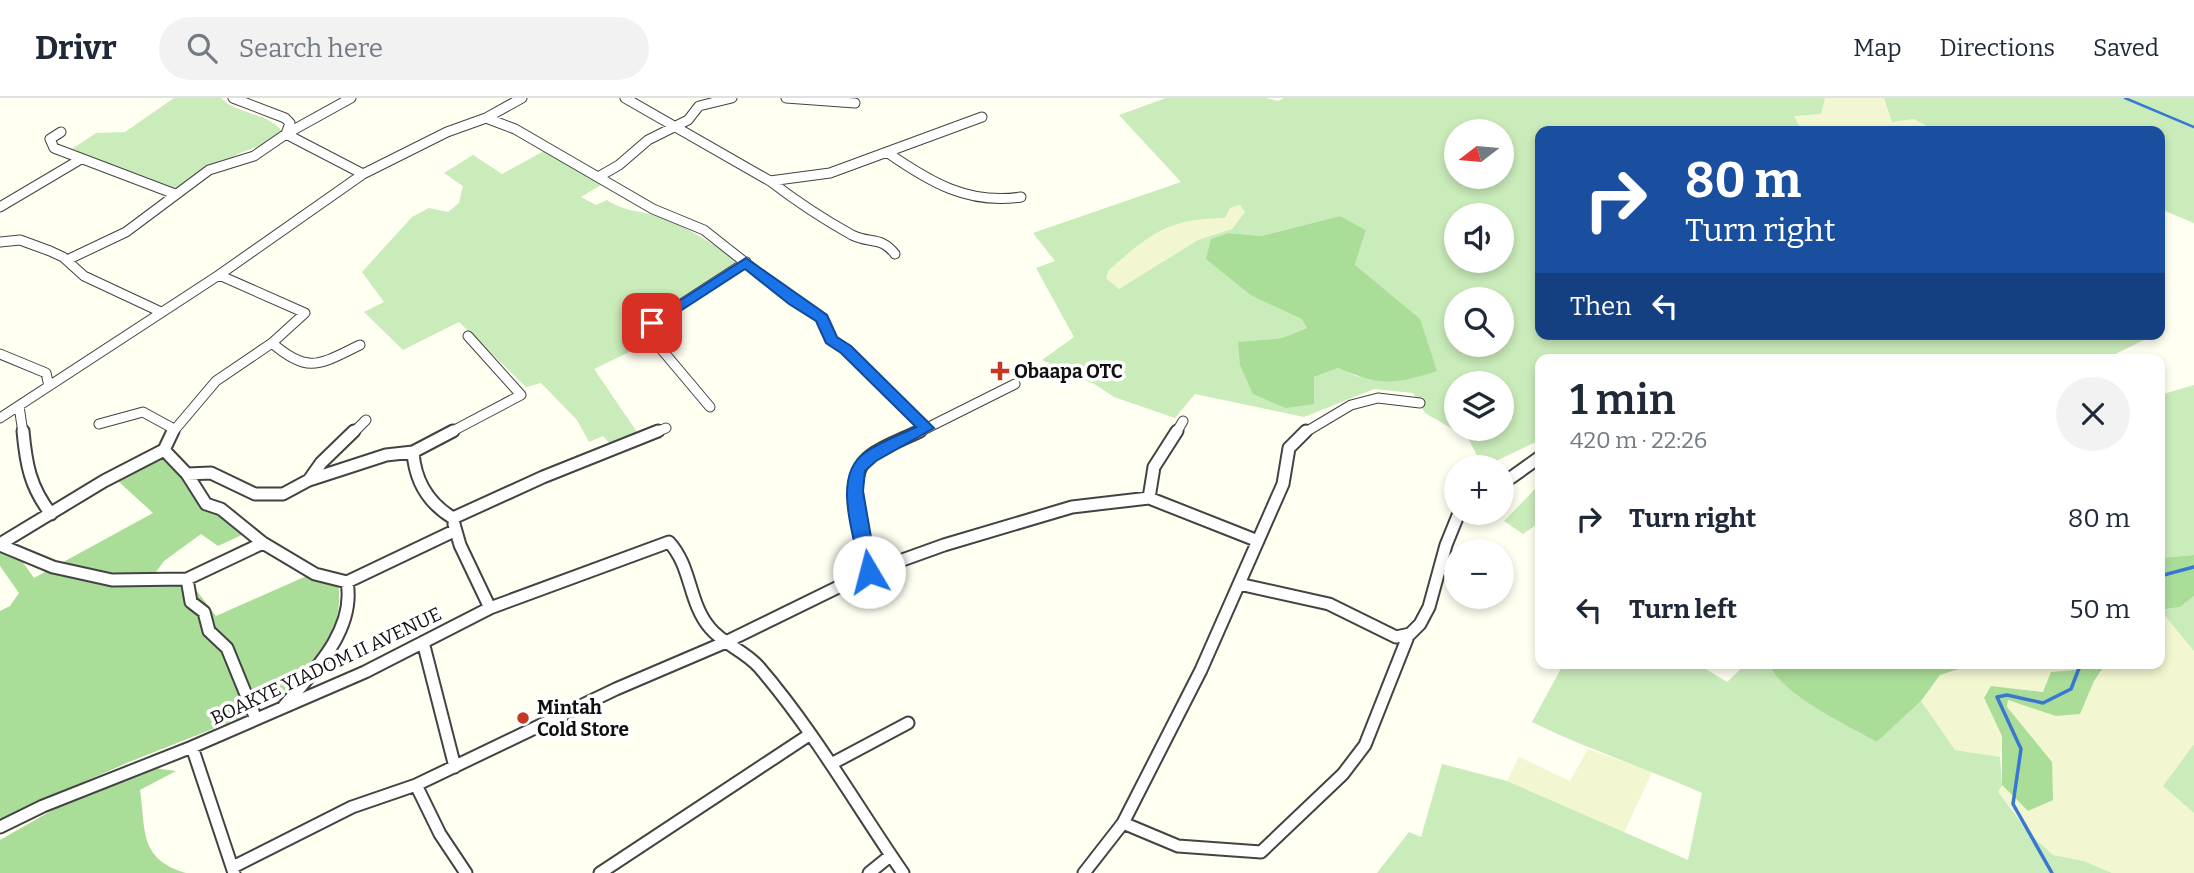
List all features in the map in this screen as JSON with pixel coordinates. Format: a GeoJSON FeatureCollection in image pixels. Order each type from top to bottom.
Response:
{"type":"FeatureCollection","features":[{"type":"Feature","properties":{"kind":"street"},"geometry":{"type":"LineString","coordinates":[[233,98],[285,118],[290,124],[286,134]]}},
{"type":"Feature","properties":{"kind":"street"},"geometry":{"type":"LineString","coordinates":[[67,260],[126,232],[209,170],[254,156],[286,134],[351,98]]}},
{"type":"Feature","properties":{"kind":"street"},"geometry":{"type":"LineString","coordinates":[[0,418],[219,275],[363,174],[447,132],[486,118],[522,98]]}},
{"type":"Feature","properties":{"kind":"street"},"geometry":{"type":"LineString","coordinates":[[625,98],[723,157],[769,181],[803,206],[856,237],[886,243],[895,254]]}},
{"type":"Feature","properties":{"kind":"street"},"geometry":{"type":"LineString","coordinates":[[600,176],[619,165],[648,140],[677,127],[694,115],[699,106],[732,98]]}},
{"type":"Feature","properties":{"kind":"street"},"geometry":{"type":"LineString","coordinates":[[786,98],[855,103]]}},
{"type":"Feature","properties":{"kind":"street"},"geometry":{"type":"LineString","coordinates":[[769,181],[830,173],[982,117]]}},
{"type":"Feature","properties":{"kind":"street"},"geometry":{"type":"LineString","coordinates":[[486,118],[515,129],[653,209],[693,224],[794,301],[822,319],[831,340],[846,350],[927,428]]}},
{"type":"Feature","properties":{"kind":"street"},"geometry":{"type":"LineString","coordinates":[[61,132],[50,139],[54,148],[175,194]]}},
{"type":"Feature","properties":{"kind":"street"},"geometry":{"type":"LineString","coordinates":[[286,134],[363,174]]}},
{"type":"Feature","properties":{"kind":"street"},"geometry":{"type":"LineString","coordinates":[[888,153],[929,181],[955,194],[981,201],[1002,202],[1021,197]]}},
{"type":"Feature","properties":{"kind":"street"},"geometry":{"type":"LineString","coordinates":[[0,207],[81,159]]}},
{"type":"Feature","properties":{"kind":"street"},"geometry":{"type":"LineString","coordinates":[[1,242],[20,240],[67,260],[84,276],[161,312]]}},
{"type":"Feature","properties":{"kind":"street"},"geometry":{"type":"LineString","coordinates":[[710,407],[646,331],[652,323],[746,262]]}},
{"type":"Feature","properties":{"kind":"street"},"geometry":{"type":"LineString","coordinates":[[0,545],[115,475],[164,450],[174,429],[216,382],[272,342],[305,313],[219,275]]}},
{"type":"Feature","properties":{"kind":"street"},"geometry":{"type":"LineString","coordinates":[[187,474],[211,473],[267,497],[283,494],[309,480],[386,455],[413,452],[521,395],[468,336]]}},
{"type":"Feature","properties":{"kind":"street"},"geometry":{"type":"LineString","coordinates":[[272,342],[301,366],[311,366],[360,345]]}},
{"type":"Feature","properties":{"kind":"street"},"geometry":{"type":"LineString","coordinates":[[0,354],[46,373],[49,386]]}},
{"type":"Feature","properties":{"kind":"street"},"geometry":{"type":"LineString","coordinates":[[869,572],[855,491],[858,469],[870,456],[1015,384]]}},
{"type":"Feature","properties":{"kind":"street"},"geometry":{"type":"LineString","coordinates":[[1084,873],[1123,823],[1202,670],[1283,484],[1289,448],[1309,428],[1351,405],[1378,398],[1420,403]]}},
{"type":"Feature","properties":{"kind":"street"},"geometry":{"type":"LineString","coordinates":[[19,406],[25,433],[23,460],[26,476],[34,495],[51,514]]}},
{"type":"Feature","properties":{"kind":"street"},"geometry":{"type":"LineString","coordinates":[[99,424],[143,412],[174,429]]}},
{"type":"Feature","properties":{"kind":"street"},"geometry":{"type":"LineString","coordinates":[[309,480],[321,463],[366,420]]}},
{"type":"Feature","properties":{"kind":"street"},"geometry":{"type":"LineString","coordinates":[[1149,498],[1154,467],[1183,421]]}},
{"type":"Feature","properties":{"kind":"street"},"geometry":{"type":"LineString","coordinates":[[413,452],[413,468],[427,497],[437,510],[453,517],[543,477],[666,428]]}},
{"type":"Feature","properties":{"kind":"street"},"geometry":{"type":"LineString","coordinates":[[164,450],[187,474],[206,504],[221,509],[263,543],[315,574],[347,582],[454,531]]}},
{"type":"Feature","properties":{"kind":"street"},"geometry":{"type":"LineString","coordinates":[[1514,475],[1535,461]]}},
{"type":"Feature","properties":{"kind":"street"},"geometry":{"type":"LineString","coordinates":[[192,747],[233,870],[352,807],[416,785],[616,689],[726,642],[869,572],[944,545],[1072,507],[1149,498],[1188,516],[1258,541]]}},
{"type":"Feature","properties":{"kind":"street"},"geometry":{"type":"LineString","coordinates":[[453,517],[454,531],[484,588],[490,608]]}},
{"type":"Feature","properties":{"kind":"street"},"geometry":{"type":"LineString","coordinates":[[1240,584],[1329,604],[1396,638],[1407,639],[1416,634],[1426,620],[1451,525]]}},
{"type":"Feature","properties":{"kind":"street","name":"BOAKYE YIADOM II AVENUE"},"geometry":{"type":"LineString","coordinates":[[0,827],[43,806],[283,708],[490,608],[669,542],[687,566],[699,613],[710,629],[726,642]]}},
{"type":"Feature","properties":{"kind":"street"},"geometry":{"type":"LineString","coordinates":[[0,545],[53,567],[112,580],[187,579],[263,543]]}},
{"type":"Feature","properties":{"kind":"street"},"geometry":{"type":"LineString","coordinates":[[187,579],[191,602],[204,612],[209,631],[227,648],[256,719]]}},
{"type":"Feature","properties":{"kind":"street"},"geometry":{"type":"LineString","coordinates":[[283,708],[304,683],[340,629],[351,602],[347,582]]}},
{"type":"Feature","properties":{"kind":"street"},"geometry":{"type":"LineString","coordinates":[[1123,823],[1178,846],[1261,852],[1343,774],[1365,745],[1407,639]]}},
{"type":"Feature","properties":{"kind":"street"},"geometry":{"type":"LineString","coordinates":[[423,642],[456,767]]}},
{"type":"Feature","properties":{"kind":"street"},"geometry":{"type":"LineString","coordinates":[[726,642],[757,664],[831,764],[902,873]]}},
{"type":"Feature","properties":{"kind":"street"},"geometry":{"type":"LineString","coordinates":[[831,764],[908,723]]}},
{"type":"Feature","properties":{"kind":"street"},"geometry":{"type":"LineString","coordinates":[[600,873],[809,735]]}},
{"type":"Feature","properties":{"kind":"street"},"geometry":{"type":"LineString","coordinates":[[416,785],[440,834],[466,873]]}},
{"type":"Feature","properties":{"kind":"street"},"geometry":{"type":"LineString","coordinates":[[869,873],[890,856]]}},
{"type":"Feature","properties":{"kind":"green space"},"geometry":{"type":"Polygon","coordinates":[[[174,98],[221,98],[235,108],[268,120],[282,131],[269,142],[240,153],[176,190],[72,149],[96,133],[125,132],[174,98]]]}},
{"type":"Feature","properties":{"kind":"green space"},"geometry":{"type":"Polygon","coordinates":[[[1166,98],[1266,98],[1278,101],[1284,98],[1825,98],[1821,114],[1794,116],[1799,126],[1535,126],[1535,340],[2144,340],[2115,354],[1535,354],[1535,442],[1508,455],[1477,455],[1470,441],[1514,441],[1514,371],[1444,371],[1444,424],[1425,413],[1413,393],[1374,389],[1304,417],[1195,394],[1175,418],[1114,397],[1096,385],[1042,360],[1074,337],[1036,268],[1055,261],[1033,233],[1181,182],[1119,115],[1166,98]],[[1240,205],[1230,208],[1225,218],[1188,221],[1161,230],[1109,270],[1106,278],[1119,289],[1198,240],[1232,229],[1245,212],[1240,205]],[[1340,216],[1261,236],[1229,233],[1252,296],[1303,319],[1307,328],[1282,338],[1239,342],[1314,377],[1338,368],[1359,377],[1377,285],[1355,265],[1366,230],[1340,216]]]}},
{"type":"Feature","properties":{"kind":"green space"},"geometry":{"type":"Polygon","coordinates":[[[1825,98],[1884,98],[1893,122],[1914,119],[1927,126],[1799,126],[1793,116],[1821,114],[1825,98]]]}},
{"type":"Feature","properties":{"kind":"green space"},"geometry":{"type":"Polygon","coordinates":[[[1884,98],[2194,98],[2194,223],[2165,211],[2165,126],[1927,126],[1914,119],[1892,122],[1884,98]]]}},
{"type":"Feature","properties":{"kind":"green space"},"geometry":{"type":"Polygon","coordinates":[[[544,151],[601,185],[581,197],[596,205],[607,200],[624,208],[665,219],[699,236],[740,263],[634,326],[648,343],[594,369],[637,432],[611,445],[603,436],[589,442],[577,420],[541,383],[526,387],[459,322],[403,350],[364,312],[384,302],[362,272],[412,217],[429,208],[448,212],[459,203],[463,186],[444,173],[473,155],[502,174],[544,151]]]}},
{"type":"Feature","properties":{"kind":"green space"},"geometry":{"type":"Polygon","coordinates":[[[1240,205],[1245,212],[1232,229],[1198,240],[1119,289],[1106,278],[1109,270],[1157,230],[1189,218],[1225,218],[1230,208],[1240,205]]]}},
{"type":"Feature","properties":{"kind":"green space"},"geometry":{"type":"Polygon","coordinates":[[[1340,216],[1366,230],[1355,265],[1420,319],[1437,371],[1387,382],[1365,378],[1338,368],[1314,377],[1314,404],[1286,408],[1253,394],[1240,365],[1238,342],[1282,338],[1307,328],[1302,319],[1252,296],[1206,259],[1211,239],[1229,233],[1261,236],[1340,216]]]}},
{"type":"Feature","properties":{"kind":"green space"},"geometry":{"type":"Polygon","coordinates":[[[2194,385],[2194,555],[2165,558],[2165,394],[2194,385]]]}},
{"type":"Feature","properties":{"kind":"green space"},"geometry":{"type":"Polygon","coordinates":[[[160,457],[215,512],[244,534],[218,546],[201,534],[164,561],[150,580],[190,582],[216,616],[320,570],[338,584],[337,615],[327,642],[292,691],[270,690],[254,694],[256,706],[248,715],[129,762],[0,819],[0,611],[10,606],[19,593],[0,566],[0,552],[11,546],[34,578],[153,513],[118,481],[160,457]]]}},
{"type":"Feature","properties":{"kind":"green space"},"geometry":{"type":"Polygon","coordinates":[[[1535,489],[1535,526],[1523,534],[1510,525],[1514,525],[1514,511],[1535,489]]]}},
{"type":"Feature","properties":{"kind":"green space"},"geometry":{"type":"Polygon","coordinates":[[[2194,555],[2194,596],[2180,607],[2165,609],[2165,558],[2194,555]]]}},
{"type":"Feature","properties":{"kind":"green space"},"geometry":{"type":"Polygon","coordinates":[[[2194,596],[2194,651],[2165,616],[2165,609],[2180,607],[2194,596]]]}},
{"type":"Feature","properties":{"kind":"green space"},"geometry":{"type":"Polygon","coordinates":[[[2165,616],[2194,651],[2194,744],[2163,786],[2194,813],[2194,873],[2112,873],[2084,861],[2053,855],[2028,832],[1997,792],[2002,785],[2028,811],[2052,762],[2006,707],[2008,699],[2056,716],[2094,681],[2101,669],[2165,669],[2165,616]]]}},
{"type":"Feature","properties":{"kind":"green space"},"geometry":{"type":"Polygon","coordinates":[[[1561,669],[1706,669],[1727,682],[1741,669],[1772,669],[1800,697],[1877,742],[1921,701],[1955,750],[2000,757],[2002,785],[1998,792],[2028,832],[2053,855],[2084,861],[2112,873],[1377,873],[1409,832],[1421,837],[1442,764],[1507,781],[1688,860],[1702,793],[1532,722],[1561,669]]]}},
{"type":"Feature","properties":{"kind":"green space"},"geometry":{"type":"Polygon","coordinates":[[[1772,669],[1958,669],[1940,675],[1921,701],[1877,742],[1799,697],[1772,669]]]}},
{"type":"Feature","properties":{"kind":"green space"},"geometry":{"type":"Polygon","coordinates":[[[1958,669],[2076,670],[2044,692],[1991,686],[1984,699],[2002,736],[2000,757],[1955,750],[1921,701],[1940,675],[1958,669]]]}},
{"type":"Feature","properties":{"kind":"green space"},"geometry":{"type":"Polygon","coordinates":[[[2102,669],[2080,714],[2056,716],[2008,700],[2007,707],[2052,762],[2053,800],[2028,811],[2002,785],[2002,736],[1984,698],[1991,686],[2043,692],[2051,672],[2102,669]]]}},
{"type":"Feature","properties":{"kind":"green space"},"geometry":{"type":"Polygon","coordinates":[[[2194,744],[2194,813],[2163,786],[2194,744]]]}},
{"type":"Feature","properties":{"kind":"green space"},"geometry":{"type":"Polygon","coordinates":[[[1588,749],[1652,772],[1624,833],[1507,781],[1519,757],[1570,781],[1588,749]]]}},
{"type":"Feature","properties":{"kind":"green space"},"geometry":{"type":"Polygon","coordinates":[[[154,768],[176,771],[140,790],[148,842],[152,852],[160,860],[186,873],[0,873],[0,840],[70,800],[154,768]]]}},
{"type":"Feature","properties":{"kind":"waterway"},"geometry":{"type":"LineString","coordinates":[[2125,98],[2194,127]]}},
{"type":"Feature","properties":{"kind":"waterway"},"geometry":{"type":"LineString","coordinates":[[2165,575],[2194,567]]}},
{"type":"Feature","properties":{"kind":"waterway"},"geometry":{"type":"LineString","coordinates":[[2052,873],[2013,804],[2021,749],[1997,697],[2007,695],[2043,703],[2071,689],[2079,669]]}},
{"type":"Feature","properties":{"kind":"place","name":"Obaapa OTC"},"geometry":{"type":"Point","coordinates":[1000,371]}},
{"type":"Feature","properties":{"kind":"place","name":"Mintah Cold Store"},"geometry":{"type":"Point","coordinates":[523,718]}},
{"type":"Feature","properties":{"kind":"route"},"geometry":{"type":"LineString","coordinates":[[652,323],[746,262],[794,301],[822,319],[831,340],[846,350],[927,428],[870,456],[858,469],[855,491],[869,572]]}}]}
